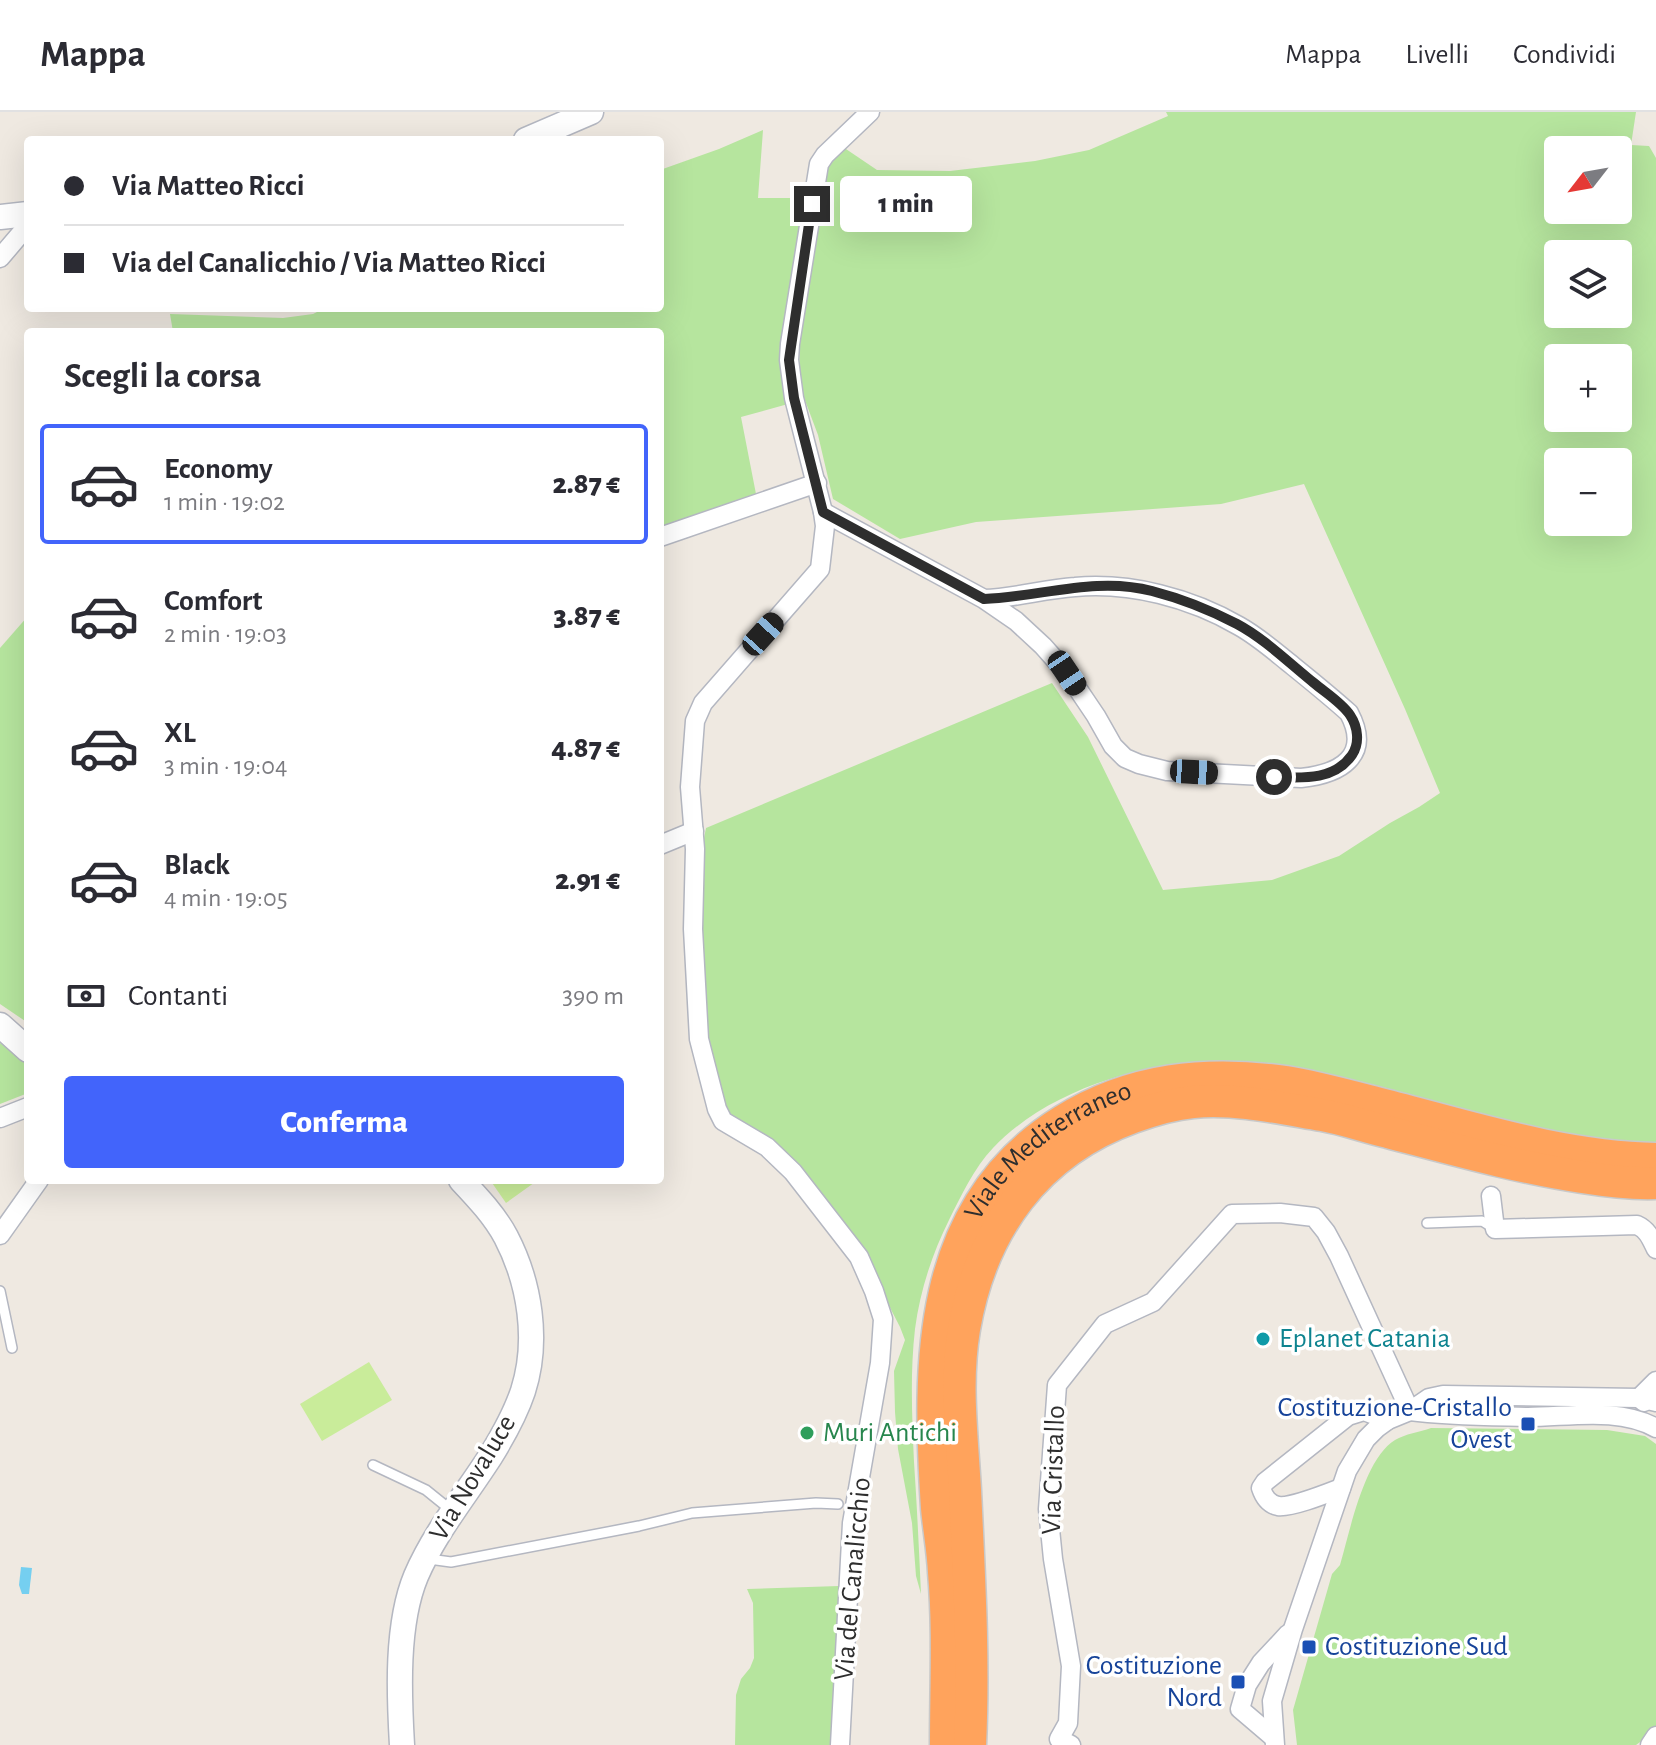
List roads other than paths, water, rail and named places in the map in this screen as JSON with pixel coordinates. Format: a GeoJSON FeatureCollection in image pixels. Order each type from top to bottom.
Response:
{"type":"FeatureCollection","features":[{"type":"Feature","properties":{"kind":"highway","name":"Viale Mediterraneo"},"geometry":{"type":"LineString","coordinates":[[946,1745],[945,1573],[937,1508],[933,1383],[937,1325],[950,1268],[961,1239],[988,1193],[1027,1148],[1080,1111],[1118,1094],[1163,1082],[1207,1077],[1287,1083],[1537,1145],[1601,1155],[1656,1159]]}},
{"type":"Feature","properties":{"kind":"highway","name":"Viale Mediterraneo"},"geometry":{"type":"LineString","coordinates":[[970,1745],[972,1680],[960,1390],[964,1331],[983,1258],[1004,1218],[1024,1190],[1049,1165],[1081,1141],[1114,1124],[1155,1109],[1193,1102],[1227,1102],[1327,1116],[1535,1170],[1632,1184],[1656,1183]]}},
{"type":"Feature","properties":{"kind":"main road"},"geometry":{"type":"LineString","coordinates":[[535,136],[591,112]]}},
{"type":"Feature","properties":{"kind":"main road"},"geometry":{"type":"LineString","coordinates":[[0,217],[24,214]]}},
{"type":"Feature","properties":{"kind":"main road"},"geometry":{"type":"LineString","coordinates":[[1,1026],[24,1033]]}},
{"type":"Feature","properties":{"kind":"main road"},"geometry":{"type":"LineString","coordinates":[[1,1026],[24,1046]]}},
{"type":"Feature","properties":{"kind":"main road","name":"Via Novaluce"},"geometry":{"type":"LineString","coordinates":[[402,1745],[399,1674],[406,1611],[415,1578],[452,1511],[489,1459],[511,1421],[523,1389],[529,1360],[531,1332],[520,1268],[505,1235],[465,1184]]}},
{"type":"Feature","properties":{"kind":"street"},"geometry":{"type":"LineString","coordinates":[[664,843],[694,831],[690,787],[692,742],[695,721],[703,703],[820,569],[825,526],[794,398],[790,344],[819,164],[870,112]]}},
{"type":"Feature","properties":{"kind":"street"},"geometry":{"type":"LineString","coordinates":[[0,258],[24,230]]}},
{"type":"Feature","properties":{"kind":"street"},"geometry":{"type":"LineString","coordinates":[[664,536],[817,483]]}},
{"type":"Feature","properties":{"kind":"street"},"geometry":{"type":"LineString","coordinates":[[823,512],[984,599],[1016,621],[1067,673],[1113,746],[1125,758],[1167,771],[1301,778],[1321,776],[1336,770],[1347,762],[1355,750],[1358,737],[1349,713],[1262,641],[1214,613],[1138,588],[1075,587],[984,599]]}},
{"type":"Feature","properties":{"kind":"street","name":"Via del Canalicchio"},"geometry":{"type":"LineString","coordinates":[[694,831],[693,929],[699,1039],[719,1115],[723,1121],[767,1147],[793,1172],[859,1257],[883,1319],[880,1363],[852,1523],[840,1745]]}},
{"type":"Feature","properties":{"kind":"street"},"geometry":{"type":"LineString","coordinates":[[0,1118],[24,1109]]}},
{"type":"Feature","properties":{"kind":"street"},"geometry":{"type":"LineString","coordinates":[[0,1235],[36,1184]]}},
{"type":"Feature","properties":{"kind":"street"},"geometry":{"type":"LineString","coordinates":[[1491,1196],[1495,1229],[1637,1225],[1649,1234],[1656,1249]]}},
{"type":"Feature","properties":{"kind":"street","name":"Via Cristallo"},"geometry":{"type":"LineString","coordinates":[[1059,1743],[1068,1723],[1071,1666],[1048,1509],[1057,1385],[1105,1324],[1153,1302],[1232,1214],[1280,1213],[1314,1217],[1339,1256],[1410,1411]]}},
{"type":"Feature","properties":{"kind":"street"},"geometry":{"type":"LineString","coordinates":[[1647,1400],[1656,1381]]}},
{"type":"Feature","properties":{"kind":"street"},"geometry":{"type":"LineString","coordinates":[[1274,1741],[1272,1701],[1293,1629],[1347,1471],[1366,1439],[1388,1420],[1410,1411],[1429,1398],[1443,1395],[1647,1400],[1656,1411]]}},
{"type":"Feature","properties":{"kind":"street"},"geometry":{"type":"LineString","coordinates":[[1341,1488],[1281,1507],[1269,1503],[1261,1488],[1348,1416],[1364,1411],[1388,1420]]}},
{"type":"Feature","properties":{"kind":"street"},"geometry":{"type":"LineString","coordinates":[[1410,1411],[1529,1417],[1613,1415],[1656,1428]]}},
{"type":"Feature","properties":{"kind":"street"},"geometry":{"type":"LineString","coordinates":[[1274,1741],[1240,1709],[1247,1685],[1261,1663],[1293,1629]]}},
{"type":"Feature","properties":{"kind":"street"},"geometry":{"type":"LineString","coordinates":[[1650,1745],[1656,1736]]}},
{"type":"Feature","properties":{"kind":"lane"},"geometry":{"type":"LineString","coordinates":[[1427,1223],[1482,1221],[1495,1229]]}},
{"type":"Feature","properties":{"kind":"lane"},"geometry":{"type":"LineString","coordinates":[[0,1291],[12,1348]]}},
{"type":"Feature","properties":{"kind":"lane"},"geometry":{"type":"LineString","coordinates":[[373,1465],[426,1490],[452,1511]]}},
{"type":"Feature","properties":{"kind":"lane"},"geometry":{"type":"LineString","coordinates":[[425,1558],[451,1562],[692,1513],[838,1504]]}},
{"type":"Feature","properties":{"kind":"water"},"geometry":{"type":"Polygon","coordinates":[[[21,1567],[32,1568],[29,1594],[22,1594],[19,1585],[21,1567]]]}},
{"type":"Feature","properties":{"kind":"place","name":"Eplanet Catania"},"geometry":{"type":"Point","coordinates":[1263,1339]}},
{"type":"Feature","properties":{"kind":"place","name":"Costituzione-Cristallo Ovest"},"geometry":{"type":"Point","coordinates":[1528,1424]}},
{"type":"Feature","properties":{"kind":"place","name":"Muri Antichi"},"geometry":{"type":"Point","coordinates":[807,1433]}},
{"type":"Feature","properties":{"kind":"place","name":"Costituzione Sud"},"geometry":{"type":"Point","coordinates":[1309,1647]}},
{"type":"Feature","properties":{"kind":"place","name":"Costituzione Nord"},"geometry":{"type":"Point","coordinates":[1238,1682]}}]}
